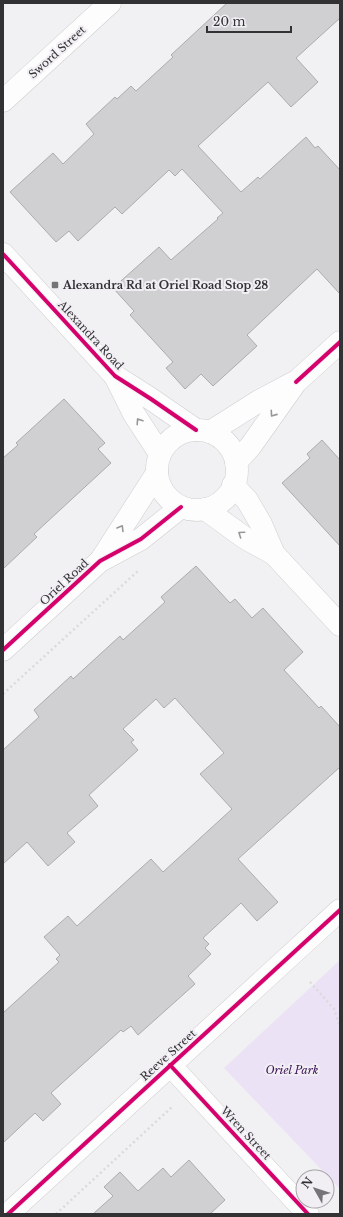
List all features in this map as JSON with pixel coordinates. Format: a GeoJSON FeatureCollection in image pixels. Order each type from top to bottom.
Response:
{"type":"FeatureCollection","features":[{"type":"Feature","properties":{"kind":"street","name":"Sword Street"},"geometry":{"type":"LineString","coordinates":[[3,101],[110,3]]}},
{"type":"Feature","properties":{"kind":"street","name":"Alexandra Road"},"geometry":{"type":"LineString","coordinates":[[3,254],[115,376],[203,431]]}},
{"type":"Feature","properties":{"kind":"street"},"geometry":{"type":"LineString","coordinates":[[236,462],[250,447],[296,382],[340,342]]}},
{"type":"Feature","properties":{"kind":"street","name":"Alexandra Road"},"geometry":{"type":"LineString","coordinates":[[115,376],[158,463]]}},
{"type":"Feature","properties":{"kind":"street"},"geometry":{"type":"LineString","coordinates":[[203,431],[222,439],[231,450],[236,462],[236,474],[233,485],[227,496],[216,504],[205,509],[193,510],[181,507],[172,501],[164,493],[159,484],[158,463],[166,444],[184,432],[203,431],[296,382]]}},
{"type":"Feature","properties":{"kind":"street","name":"Oriel Road"},"geometry":{"type":"LineString","coordinates":[[100,561],[158,463]]}},
{"type":"Feature","properties":{"kind":"street"},"geometry":{"type":"LineString","coordinates":[[233,485],[247,500],[261,524],[274,554]]}},
{"type":"Feature","properties":{"kind":"street","name":"Oriel Road"},"geometry":{"type":"LineString","coordinates":[[3,650],[100,561],[141,538],[181,507]]}},
{"type":"Feature","properties":{"kind":"street"},"geometry":{"type":"LineString","coordinates":[[205,509],[245,538],[274,554],[340,625]]}},
{"type":"Feature","properties":{"kind":"street","name":"Reeve Street"},"geometry":{"type":"LineString","coordinates":[[8,1214],[340,910]]}},
{"type":"Feature","properties":{"kind":"street","name":"Wren Street"},"geometry":{"type":"LineString","coordinates":[[170,1065],[308,1214]]}},
{"type":"Feature","properties":{"kind":"path"},"geometry":{"type":"LineString","coordinates":[[3,694],[143,567]]}},
{"type":"Feature","properties":{"kind":"path"},"geometry":{"type":"LineString","coordinates":[[310,982],[334,1009],[340,1026]]}},
{"type":"Feature","properties":{"kind":"path"},"geometry":{"type":"LineString","coordinates":[[56,1214],[173,1107]]}},
{"type":"Feature","properties":{"kind":"green space","name":"Oriel Park"},"geometry":{"type":"Polygon","coordinates":[[[340,960],[340,1189],[335,1184],[335,1169],[321,1169],[224,1068],[340,960]]]}},
{"type":"Feature","properties":{"kind":"building"},"geometry":{"type":"Polygon","coordinates":[[[227,3],[340,3],[340,18],[296,58],[318,82],[291,107],[268,82],[198,146],[241,192],[258,177],[260,179],[306,137],[315,148],[318,146],[340,170],[340,294],[317,269],[247,335],[257,346],[213,386],[201,374],[185,389],[166,368],[173,362],[130,315],[134,311],[113,288],[159,247],[171,260],[223,213],[182,169],[175,176],[169,170],[122,214],[115,207],[78,241],[69,231],[56,242],[10,192],[53,153],[63,164],[94,134],[86,124],[115,97],[117,99],[131,86],[136,91],[173,57],[171,55],[227,3]]]}},
{"type":"Feature","properties":{"kind":"building"},"geometry":{"type":"Polygon","coordinates":[[[64,399],[105,443],[98,449],[111,463],[34,534],[37,537],[3,569],[3,458],[18,445],[16,443],[64,399]]]}},
{"type":"Feature","properties":{"kind":"building"},"geometry":{"type":"Polygon","coordinates":[[[322,440],[340,460],[340,546],[282,483],[310,458],[307,454],[322,440]]]}},
{"type":"Feature","properties":{"kind":"building"},"geometry":{"type":"Polygon","coordinates":[[[196,566],[230,603],[235,599],[252,618],[263,608],[303,652],[284,670],[319,708],[321,706],[340,727],[340,767],[238,859],[278,902],[257,921],[241,903],[203,938],[209,944],[205,948],[211,954],[188,976],[195,984],[138,1035],[131,1026],[123,1032],[121,1030],[51,1093],[61,1104],[43,1121],[35,1113],[3,1143],[3,1013],[59,962],[56,959],[60,955],[44,937],[68,916],[77,926],[151,859],[163,872],[232,809],[200,774],[224,753],[175,698],[164,708],[156,699],[123,729],[134,740],[131,742],[138,750],[89,795],[98,806],[67,833],[75,842],[48,866],[27,842],[3,864],[3,750],[39,717],[34,710],[71,676],[73,679],[120,636],[123,640],[165,602],[161,597],[196,566]]]}},
{"type":"Feature","properties":{"kind":"building"},"geometry":{"type":"Polygon","coordinates":[[[189,1160],[225,1200],[210,1214],[93,1214],[113,1196],[104,1187],[120,1172],[138,1191],[163,1168],[171,1177],[189,1160]]]}},
{"type":"Feature","properties":{"kind":"cycle path"},"geometry":{"type":"LineString","coordinates":[[3,254],[115,376],[196,430]]}},
{"type":"Feature","properties":{"kind":"cycle path"},"geometry":{"type":"LineString","coordinates":[[296,382],[340,342]]}},
{"type":"Feature","properties":{"kind":"cycle path"},"geometry":{"type":"LineString","coordinates":[[3,650],[100,561],[141,539],[181,507]]}},
{"type":"Feature","properties":{"kind":"cycle path"},"geometry":{"type":"LineString","coordinates":[[8,1214],[340,910]]}},
{"type":"Feature","properties":{"kind":"cycle path"},"geometry":{"type":"LineString","coordinates":[[170,1065],[308,1214]]}},
{"type":"Feature","properties":{"kind":"place","name":"Alexandra Rd at Oriel Road Stop 28"},"geometry":{"type":"Point","coordinates":[55,285]}}]}
